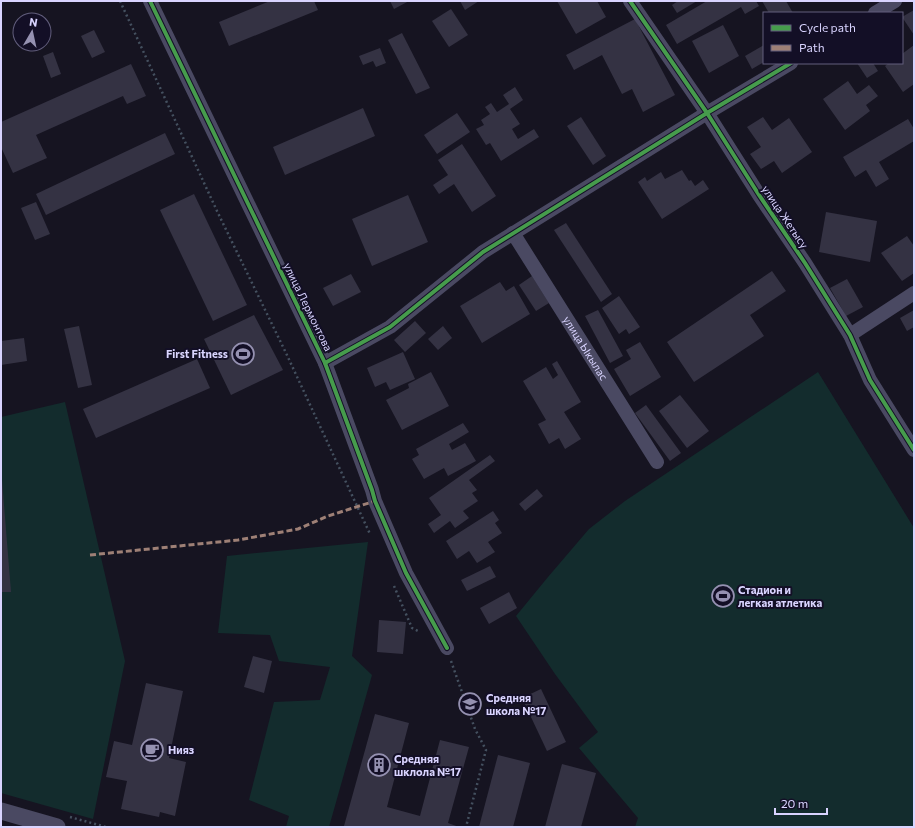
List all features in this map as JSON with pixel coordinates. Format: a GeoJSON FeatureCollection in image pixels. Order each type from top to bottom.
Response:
{"type":"FeatureCollection","features":[{"type":"Feature","properties":{"kind":"street","name":"улица Лермонтова"},"geometry":{"type":"LineString","coordinates":[[150,1],[325,363],[375,501],[406,573],[447,648]]}},
{"type":"Feature","properties":{"kind":"street","name":"улица Жетысу"},"geometry":{"type":"LineString","coordinates":[[630,1],[707,113],[759,195],[805,263],[850,335],[870,380],[914,450]]}},
{"type":"Feature","properties":{"kind":"street"},"geometry":{"type":"LineString","coordinates":[[876,12],[889,2]]}},
{"type":"Feature","properties":{"kind":"street"},"geometry":{"type":"LineString","coordinates":[[325,363],[390,327],[483,252],[788,64]]}},
{"type":"Feature","properties":{"kind":"street","name":"улица Ыкылас"},"geometry":{"type":"LineString","coordinates":[[513,233],[657,462]]}},
{"type":"Feature","properties":{"kind":"street"},"geometry":{"type":"LineString","coordinates":[[850,335],[914,293]]}},
{"type":"Feature","properties":{"kind":"street"},"geometry":{"type":"LineString","coordinates":[[1,811],[57,827]]}},
{"type":"Feature","properties":{"kind":"path"},"geometry":{"type":"LineString","coordinates":[[120,1],[217,211],[286,353],[371,535]]}},
{"type":"Feature","properties":{"kind":"path"},"geometry":{"type":"LineString","coordinates":[[393,585],[412,628],[447,648],[475,729],[486,750],[466,827]]}},
{"type":"Feature","properties":{"kind":"green space","name":"Стадион и легкая атлетика"},"geometry":{"type":"Polygon","coordinates":[[[818,372],[914,528],[914,827],[635,827],[638,818],[579,748],[598,732],[555,674],[516,616],[589,529],[625,501],[818,372]]]}},
{"type":"Feature","properties":{"kind":"green space"},"geometry":{"type":"Polygon","coordinates":[[[65,402],[125,661],[93,819],[1,793],[1,417],[65,402]]]}},
{"type":"Feature","properties":{"kind":"green space"},"geometry":{"type":"Polygon","coordinates":[[[368,542],[352,656],[372,675],[329,827],[286,827],[289,816],[249,800],[274,702],[320,700],[330,667],[279,661],[270,635],[218,633],[227,556],[368,542]]]}},
{"type":"Feature","properties":{"kind":"building"},"geometry":{"type":"Polygon","coordinates":[[[270,1],[314,1],[318,10],[229,46],[219,22],[270,1]]]}},
{"type":"Feature","properties":{"kind":"building"},"geometry":{"type":"Polygon","coordinates":[[[390,1],[409,1],[394,9],[390,1]]]}},
{"type":"Feature","properties":{"kind":"building"},"geometry":{"type":"Polygon","coordinates":[[[460,1],[479,1],[465,10],[460,1]]]}},
{"type":"Feature","properties":{"kind":"building"},"geometry":{"type":"Polygon","coordinates":[[[557,1],[597,1],[606,17],[576,34],[557,1]]]}},
{"type":"Feature","properties":{"kind":"building"},"geometry":{"type":"Polygon","coordinates":[[[678,1],[697,1],[677,13],[672,5],[678,1]]]}},
{"type":"Feature","properties":{"kind":"building"},"geometry":{"type":"Polygon","coordinates":[[[707,1],[756,1],[759,6],[745,14],[741,7],[677,44],[666,25],[707,1]]]}},
{"type":"Feature","properties":{"kind":"building"},"geometry":{"type":"Polygon","coordinates":[[[762,1],[786,1],[792,12],[768,12],[762,1]]]}},
{"type":"Feature","properties":{"kind":"building"},"geometry":{"type":"Polygon","coordinates":[[[451,9],[468,35],[449,47],[432,21],[451,9]]]}},
{"type":"Feature","properties":{"kind":"building"},"geometry":{"type":"Polygon","coordinates":[[[914,10],[914,35],[903,18],[903,16],[914,10]]]}},
{"type":"Feature","properties":{"kind":"building"},"geometry":{"type":"Polygon","coordinates":[[[635,19],[675,95],[643,112],[632,89],[622,94],[602,55],[574,70],[566,55],[635,19]]]}},
{"type":"Feature","properties":{"kind":"building"},"geometry":{"type":"Polygon","coordinates":[[[723,25],[739,56],[709,73],[692,41],[723,25]]]}},
{"type":"Feature","properties":{"kind":"building"},"geometry":{"type":"Polygon","coordinates":[[[94,30],[105,52],[92,58],[81,36],[94,30]]]}},
{"type":"Feature","properties":{"kind":"building"},"geometry":{"type":"Polygon","coordinates":[[[402,33],[430,88],[416,94],[388,40],[402,33]]]}},
{"type":"Feature","properties":{"kind":"building"},"geometry":{"type":"Polygon","coordinates":[[[914,45],[914,84],[903,92],[885,66],[888,64],[903,64],[903,53],[914,45]]]}},
{"type":"Feature","properties":{"kind":"building"},"geometry":{"type":"Polygon","coordinates":[[[763,46],[763,63],[752,69],[745,56],[763,46]]]}},
{"type":"Feature","properties":{"kind":"building"},"geometry":{"type":"Polygon","coordinates":[[[380,48],[386,63],[376,67],[373,61],[363,65],[359,56],[380,48]]]}},
{"type":"Feature","properties":{"kind":"building"},"geometry":{"type":"Polygon","coordinates":[[[53,52],[61,74],[51,78],[43,56],[53,52]]]}},
{"type":"Feature","properties":{"kind":"building"},"geometry":{"type":"Polygon","coordinates":[[[131,64],[146,96],[127,104],[123,96],[36,135],[47,158],[13,173],[1,147],[1,122],[131,64]]]}},
{"type":"Feature","properties":{"kind":"building"},"geometry":{"type":"Polygon","coordinates":[[[858,64],[874,64],[878,71],[867,78],[858,64]]]}},
{"type":"Feature","properties":{"kind":"building"},"geometry":{"type":"Polygon","coordinates":[[[848,81],[857,94],[869,85],[878,96],[866,105],[870,111],[845,130],[823,99],[848,81]]]}},
{"type":"Feature","properties":{"kind":"building"},"geometry":{"type":"Polygon","coordinates":[[[515,87],[523,100],[510,109],[520,124],[512,129],[518,139],[534,129],[539,137],[501,161],[490,143],[486,145],[476,129],[484,125],[481,120],[490,114],[485,107],[491,103],[497,112],[509,104],[503,95],[515,87]]]}},
{"type":"Feature","properties":{"kind":"building"},"geometry":{"type":"Polygon","coordinates":[[[363,108],[375,136],[285,175],[273,147],[363,108]]]}},
{"type":"Feature","properties":{"kind":"building"},"geometry":{"type":"Polygon","coordinates":[[[457,113],[470,132],[437,154],[424,135],[457,113]]]}},
{"type":"Feature","properties":{"kind":"building"},"geometry":{"type":"Polygon","coordinates":[[[581,117],[606,156],[593,165],[567,126],[581,117]]]}},
{"type":"Feature","properties":{"kind":"building"},"geometry":{"type":"Polygon","coordinates":[[[763,117],[772,130],[789,118],[812,152],[782,173],[774,161],[761,169],[750,154],[761,147],[747,127],[763,117]]]}},
{"type":"Feature","properties":{"kind":"building"},"geometry":{"type":"Polygon","coordinates":[[[908,119],[914,129],[914,141],[879,162],[889,179],[876,187],[866,170],[855,177],[843,157],[908,119]]]}},
{"type":"Feature","properties":{"kind":"building"},"geometry":{"type":"Polygon","coordinates":[[[165,133],[175,154],[46,215],[36,194],[165,133]]]}},
{"type":"Feature","properties":{"kind":"building"},"geometry":{"type":"Polygon","coordinates":[[[462,144],[496,196],[472,212],[454,184],[439,194],[433,185],[448,175],[438,160],[462,144]]]}},
{"type":"Feature","properties":{"kind":"building"},"geometry":{"type":"Polygon","coordinates":[[[682,170],[689,181],[691,180],[695,186],[703,180],[709,189],[662,219],[638,182],[645,177],[647,181],[661,172],[665,179],[682,170]]]}},
{"type":"Feature","properties":{"kind":"building"},"geometry":{"type":"Polygon","coordinates":[[[194,194],[247,305],[213,321],[160,210],[194,194]]]}},
{"type":"Feature","properties":{"kind":"building"},"geometry":{"type":"Polygon","coordinates":[[[408,195],[428,242],[372,266],[352,219],[408,195]]]}},
{"type":"Feature","properties":{"kind":"building"},"geometry":{"type":"Polygon","coordinates":[[[36,202],[50,234],[35,240],[21,208],[36,202]]]}},
{"type":"Feature","properties":{"kind":"building"},"geometry":{"type":"Polygon","coordinates":[[[826,212],[877,221],[870,262],[819,252],[826,212]]]}},
{"type":"Feature","properties":{"kind":"building"},"geometry":{"type":"Polygon","coordinates":[[[566,223],[612,294],[601,302],[554,230],[566,223]]]}},
{"type":"Feature","properties":{"kind":"building"},"geometry":{"type":"Polygon","coordinates":[[[907,236],[914,246],[914,273],[902,281],[881,253],[907,236]]]}},
{"type":"Feature","properties":{"kind":"building"},"geometry":{"type":"Polygon","coordinates":[[[772,271],[786,291],[750,315],[764,336],[694,382],[667,342],[772,271]]]}},
{"type":"Feature","properties":{"kind":"building"},"geometry":{"type":"Polygon","coordinates":[[[351,274],[361,292],[333,306],[323,288],[351,274]]]}},
{"type":"Feature","properties":{"kind":"building"},"geometry":{"type":"Polygon","coordinates":[[[532,276],[549,303],[536,311],[519,285],[532,276]]]}},
{"type":"Feature","properties":{"kind":"building"},"geometry":{"type":"Polygon","coordinates":[[[847,279],[863,307],[846,316],[830,288],[847,279]]]}},
{"type":"Feature","properties":{"kind":"building"},"geometry":{"type":"Polygon","coordinates":[[[500,282],[506,291],[514,286],[530,314],[482,343],[460,306],[500,282]]]}},
{"type":"Feature","properties":{"kind":"building"},"geometry":{"type":"Polygon","coordinates":[[[619,296],[640,327],[629,334],[626,329],[619,334],[602,308],[619,296]]]}},
{"type":"Feature","properties":{"kind":"building"},"geometry":{"type":"Polygon","coordinates":[[[598,310],[623,356],[610,363],[585,316],[598,310]]]}},
{"type":"Feature","properties":{"kind":"building"},"geometry":{"type":"Polygon","coordinates":[[[914,310],[914,327],[907,331],[900,318],[914,310]]]}},
{"type":"Feature","properties":{"kind":"building","name":"First Fitness"},"geometry":{"type":"Polygon","coordinates":[[[254,315],[283,370],[231,395],[204,339],[254,315]]]}},
{"type":"Feature","properties":{"kind":"building"},"geometry":{"type":"Polygon","coordinates":[[[415,321],[426,333],[405,352],[394,340],[415,321]]]}},
{"type":"Feature","properties":{"kind":"building"},"geometry":{"type":"Polygon","coordinates":[[[79,326],[92,385],[78,388],[64,329],[79,326]]]}},
{"type":"Feature","properties":{"kind":"building"},"geometry":{"type":"Polygon","coordinates":[[[443,326],[452,338],[438,350],[428,339],[443,326]]]}},
{"type":"Feature","properties":{"kind":"building"},"geometry":{"type":"Polygon","coordinates":[[[24,338],[27,361],[1,365],[1,341],[24,338]]]}},
{"type":"Feature","properties":{"kind":"building"},"geometry":{"type":"Polygon","coordinates":[[[640,342],[661,377],[630,396],[614,369],[631,359],[626,350],[640,342]]]}},
{"type":"Feature","properties":{"kind":"building"},"geometry":{"type":"Polygon","coordinates":[[[403,352],[415,379],[390,390],[386,382],[375,387],[367,368],[403,352]]]}},
{"type":"Feature","properties":{"kind":"building"},"geometry":{"type":"Polygon","coordinates":[[[197,359],[210,388],[96,438],[83,409],[197,359]]]}},
{"type":"Feature","properties":{"kind":"building"},"geometry":{"type":"Polygon","coordinates":[[[557,361],[581,402],[564,412],[581,439],[565,449],[559,438],[549,444],[538,424],[546,420],[523,381],[546,367],[553,379],[558,375],[552,364],[557,361]]]}},
{"type":"Feature","properties":{"kind":"building"},"geometry":{"type":"Polygon","coordinates":[[[431,372],[449,406],[402,430],[386,400],[409,388],[408,384],[431,372]]]}},
{"type":"Feature","properties":{"kind":"building"},"geometry":{"type":"Polygon","coordinates":[[[680,395],[709,431],[687,448],[659,411],[680,395]]]}},
{"type":"Feature","properties":{"kind":"building"},"geometry":{"type":"Polygon","coordinates":[[[646,405],[681,453],[670,461],[635,413],[646,405]]]}},
{"type":"Feature","properties":{"kind":"building"},"geometry":{"type":"Polygon","coordinates":[[[463,423],[469,432],[449,444],[452,450],[465,443],[476,461],[448,476],[444,468],[424,479],[412,459],[419,455],[416,449],[463,423]]]}},
{"type":"Feature","properties":{"kind":"building"},"geometry":{"type":"Polygon","coordinates":[[[490,455],[495,461],[469,480],[477,490],[472,493],[478,501],[463,511],[469,518],[455,528],[450,521],[434,533],[428,524],[441,515],[429,498],[490,455]]]}},
{"type":"Feature","properties":{"kind":"building"},"geometry":{"type":"Polygon","coordinates":[[[2,480],[11,592],[1,592],[2,480]]]}},
{"type":"Feature","properties":{"kind":"building"},"geometry":{"type":"Polygon","coordinates":[[[537,489],[543,496],[525,511],[519,504],[537,489]]]}},
{"type":"Feature","properties":{"kind":"building"},"geometry":{"type":"Polygon","coordinates":[[[493,511],[499,520],[495,523],[502,533],[488,542],[495,552],[477,563],[469,551],[457,559],[446,541],[493,511]]]}},
{"type":"Feature","properties":{"kind":"building"},"geometry":{"type":"Polygon","coordinates":[[[490,566],[496,577],[467,591],[461,580],[490,566]]]}},
{"type":"Feature","properties":{"kind":"building"},"geometry":{"type":"Polygon","coordinates":[[[509,592],[517,608],[489,624],[480,608],[509,592]]]}},
{"type":"Feature","properties":{"kind":"building"},"geometry":{"type":"Polygon","coordinates":[[[379,620],[406,622],[403,654],[377,652],[379,620]]]}},
{"type":"Feature","properties":{"kind":"building"},"geometry":{"type":"Polygon","coordinates":[[[253,656],[272,661],[264,693],[244,687],[253,656]]]}},
{"type":"Feature","properties":{"kind":"building"},"geometry":{"type":"Polygon","coordinates":[[[146,683],[183,691],[169,758],[186,762],[175,816],[160,812],[159,817],[121,809],[127,781],[106,777],[114,741],[132,745],[146,683]]]}},
{"type":"Feature","properties":{"kind":"building"},"geometry":{"type":"Polygon","coordinates":[[[541,689],[566,742],[547,751],[522,698],[541,689]]]}},
{"type":"Feature","properties":{"kind":"building","name":"Средняя шклола №17"},"geometry":{"type":"Polygon","coordinates":[[[375,714],[409,723],[387,807],[420,816],[440,740],[469,747],[448,823],[459,827],[344,826],[375,714]]]}},
{"type":"Feature","properties":{"kind":"building"},"geometry":{"type":"Polygon","coordinates":[[[498,755],[530,763],[513,827],[479,827],[498,755]]]}},
{"type":"Feature","properties":{"kind":"building"},"geometry":{"type":"Polygon","coordinates":[[[562,764],[596,773],[581,827],[545,827],[562,764]]]}},
{"type":"Feature","properties":{"kind":"marked path"},"geometry":{"type":"LineString","coordinates":[[90,555],[238,540],[298,529],[328,516],[375,501]]}},
{"type":"Feature","properties":{"kind":"cycle path"},"geometry":{"type":"LineString","coordinates":[[150,1],[325,363],[375,501],[406,573],[447,648]]}},
{"type":"Feature","properties":{"kind":"cycle path"},"geometry":{"type":"LineString","coordinates":[[630,1],[707,113],[759,195],[805,263],[850,335],[870,380],[914,450]]}},
{"type":"Feature","properties":{"kind":"cycle path"},"geometry":{"type":"LineString","coordinates":[[325,363],[390,327],[483,252],[707,113],[789,64]]}},
{"type":"Feature","properties":{"kind":"place","name":"First Fitness"},"geometry":{"type":"Point","coordinates":[243,354]}},
{"type":"Feature","properties":{"kind":"place","name":"Стадион и легкая атлетика"},"geometry":{"type":"Point","coordinates":[723,596]}},
{"type":"Feature","properties":{"kind":"place","name":"Средняя школа №17"},"geometry":{"type":"Point","coordinates":[470,704]}},
{"type":"Feature","properties":{"kind":"place","name":"Нияз"},"geometry":{"type":"Point","coordinates":[152,750]}},
{"type":"Feature","properties":{"kind":"place","name":"Средняя шклола №17"},"geometry":{"type":"Point","coordinates":[379,765]}}]}
